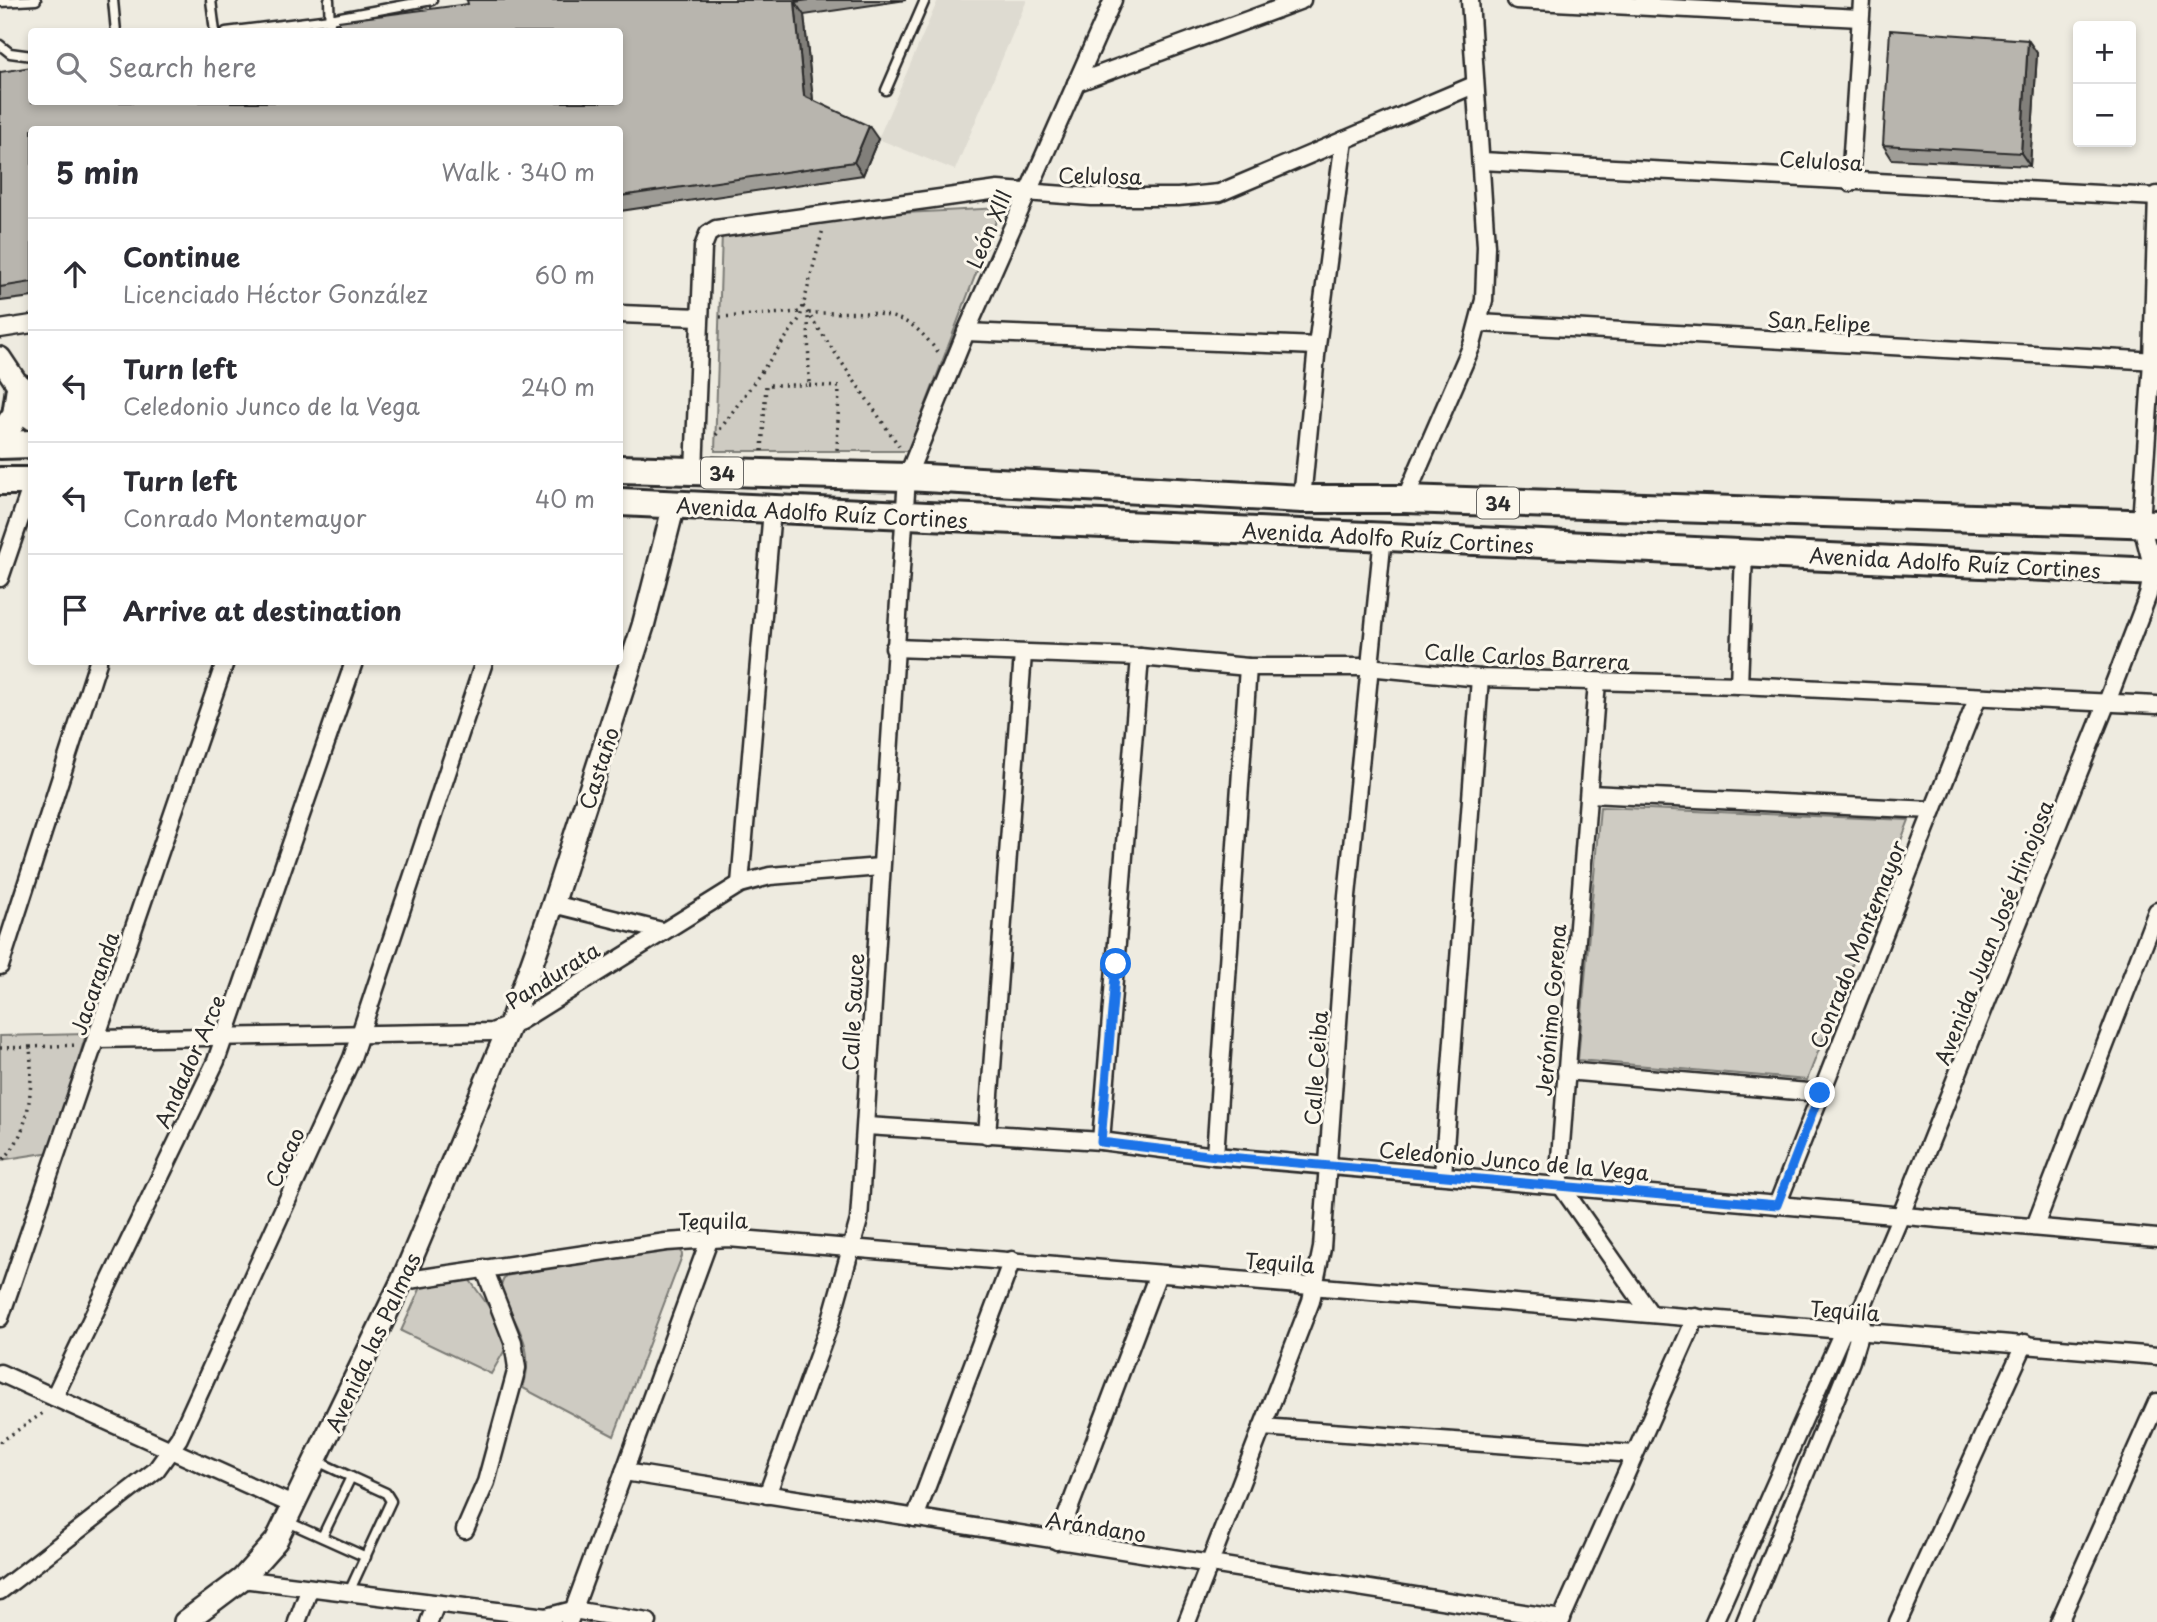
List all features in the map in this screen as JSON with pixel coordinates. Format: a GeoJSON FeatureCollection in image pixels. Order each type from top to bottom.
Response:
{"type":"FeatureCollection","features":[{"type":"Feature","properties":{"kind":"main road"},"geometry":{"type":"LineString","coordinates":[[0,438],[16,415],[20,388]]}},
{"type":"Feature","properties":{"kind":"main road"},"geometry":{"type":"LineString","coordinates":[[0,444],[28,443]]}},
{"type":"Feature","properties":{"kind":"main road","name":"Avenida Adolfo Ruíz Cortines"},"geometry":{"type":"LineString","coordinates":[[623,469],[694,472],[905,464],[1302,499],[1405,499],[2149,524]]}},
{"type":"Feature","properties":{"kind":"main road"},"geometry":{"type":"LineString","coordinates":[[0,481],[28,483]]}},
{"type":"Feature","properties":{"kind":"main road","name":"Avenida Adolfo Ruíz Cortines"},"geometry":{"type":"LineString","coordinates":[[623,502],[1744,553],[2156,565]]}},
{"type":"Feature","properties":{"kind":"street","name":"León Xlll"},"geometry":{"type":"LineString","coordinates":[[902,515],[905,464],[1113,0]]}},
{"type":"Feature","properties":{"kind":"street"},"geometry":{"type":"LineString","coordinates":[[1076,83],[1302,0]]}},
{"type":"Feature","properties":{"kind":"street"},"geometry":{"type":"LineString","coordinates":[[1405,499],[1438,429],[1479,323],[1486,277],[1482,161],[1474,85],[1470,0]]}},
{"type":"Feature","properties":{"kind":"street"},"geometry":{"type":"LineString","coordinates":[[1516,0],[1860,18]]}},
{"type":"Feature","properties":{"kind":"street"},"geometry":{"type":"LineString","coordinates":[[1850,183],[1861,0]]}},
{"type":"Feature","properties":{"kind":"street","name":"Celulosa"},"geometry":{"type":"LineString","coordinates":[[700,317],[703,247],[708,234],[721,227],[999,190],[1092,197],[1199,196],[1240,186],[1474,85]]}},
{"type":"Feature","properties":{"kind":"street"},"geometry":{"type":"LineString","coordinates":[[1302,499],[1317,346],[1344,140]]}},
{"type":"Feature","properties":{"kind":"street","name":"Celulosa"},"geometry":{"type":"LineString","coordinates":[[1482,161],[1850,183],[2157,196]]}},
{"type":"Feature","properties":{"kind":"street","name":"Avenida Juan José Hinojosa"},"geometry":{"type":"LineString","coordinates":[[1714,1622],[1843,1331],[1863,1305],[2148,595],[2156,565],[2149,524],[2157,196]]}},
{"type":"Feature","properties":{"kind":"street"},"geometry":{"type":"LineString","coordinates":[[623,314],[700,317],[694,472]]}},
{"type":"Feature","properties":{"kind":"street","name":"San Felipe"},"geometry":{"type":"LineString","coordinates":[[1479,323],[2155,361]]}},
{"type":"Feature","properties":{"kind":"street"},"geometry":{"type":"LineString","coordinates":[[0,329],[28,325]]}},
{"type":"Feature","properties":{"kind":"street"},"geometry":{"type":"LineString","coordinates":[[966,332],[1317,346]]}},
{"type":"Feature","properties":{"kind":"street"},"geometry":{"type":"LineString","coordinates":[[0,358],[20,388],[28,409]]}},
{"type":"Feature","properties":{"kind":"street"},"geometry":{"type":"LineString","coordinates":[[0,578],[28,495]]}},
{"type":"Feature","properties":{"kind":"street","name":"Castaño"},"geometry":{"type":"LineString","coordinates":[[509,1027],[553,904],[653,592],[674,505]]}},
{"type":"Feature","properties":{"kind":"street"},"geometry":{"type":"LineString","coordinates":[[740,884],[772,510]]}},
{"type":"Feature","properties":{"kind":"street","name":"Calle Sauce"},"geometry":{"type":"LineString","coordinates":[[767,1495],[830,1323],[853,1248],[864,1186],[902,515]]}},
{"type":"Feature","properties":{"kind":"street","name":"Calle Ceiba"},"geometry":{"type":"LineString","coordinates":[[1187,1622],[1316,1285],[1330,1164],[1347,896],[1383,536]]}},
{"type":"Feature","properties":{"kind":"street"},"geometry":{"type":"LineString","coordinates":[[1739,685],[1744,553]]}},
{"type":"Feature","properties":{"kind":"street","name":"Calle Carlos Barrera"},"geometry":{"type":"LineString","coordinates":[[894,648],[1140,657],[1248,667],[1368,667],[1480,678],[1739,685],[1977,699],[2157,705]]}},
{"type":"Feature","properties":{"kind":"street"},"geometry":{"type":"LineString","coordinates":[[987,1135],[1023,654]]}},
{"type":"Feature","properties":{"kind":"street"},"geometry":{"type":"LineString","coordinates":[[1101,1142],[1140,657]]}},
{"type":"Feature","properties":{"kind":"street"},"geometry":{"type":"LineString","coordinates":[[0,966],[97,665]]}},
{"type":"Feature","properties":{"kind":"street","name":"Jacaranda"},"geometry":{"type":"LineString","coordinates":[[0,1318],[224,665]]}},
{"type":"Feature","properties":{"kind":"street","name":"Andador Arce"},"geometry":{"type":"LineString","coordinates":[[54,1397],[225,1037],[353,665]]}},
{"type":"Feature","properties":{"kind":"street","name":"Cacao"},"geometry":{"type":"LineString","coordinates":[[0,1591],[156,1470],[172,1450],[361,1033],[483,665]]}},
{"type":"Feature","properties":{"kind":"street"},"geometry":{"type":"LineString","coordinates":[[1216,1156],[1248,667]]}},
{"type":"Feature","properties":{"kind":"street"},"geometry":{"type":"LineString","coordinates":[[1443,1175],[1480,678]]}},
{"type":"Feature","properties":{"kind":"street","name":"Jerónimo Gorena"},"geometry":{"type":"LineString","coordinates":[[1561,1186],[1559,1157],[1597,682]]}},
{"type":"Feature","properties":{"kind":"street","name":"Conrado Montemayor"},"geometry":{"type":"LineString","coordinates":[[1777,1205],[1977,699]]}},
{"type":"Feature","properties":{"kind":"street"},"geometry":{"type":"LineString","coordinates":[[1589,794],[1933,810]]}},
{"type":"Feature","properties":{"kind":"street","name":"Pandurata"},"geometry":{"type":"LineString","coordinates":[[96,1042],[361,1033],[478,1033],[509,1027],[740,884],[770,876],[880,867]]}},
{"type":"Feature","properties":{"kind":"street"},"geometry":{"type":"LineString","coordinates":[[553,904],[663,931]]}},
{"type":"Feature","properties":{"kind":"street"},"geometry":{"type":"LineString","coordinates":[[2035,1226],[2157,911]]}},
{"type":"Feature","properties":{"kind":"street","name":"Avenida las Palmas"},"geometry":{"type":"LineString","coordinates":[[185,1622],[242,1579],[265,1555],[291,1514],[402,1281],[509,1027]]}},
{"type":"Feature","properties":{"kind":"street"},"geometry":{"type":"LineString","coordinates":[[1566,1071],[1820,1093]]}},
{"type":"Feature","properties":{"kind":"street","name":"Celedonio Junco de la Vega"},"geometry":{"type":"LineString","coordinates":[[867,1126],[1101,1142],[1216,1156],[1777,1205],[2155,1233]]}},
{"type":"Feature","properties":{"kind":"street"},"geometry":{"type":"LineString","coordinates":[[1561,1186],[1650,1313]]}},
{"type":"Feature","properties":{"kind":"street"},"geometry":{"type":"LineString","coordinates":[[571,1616],[710,1238]]}},
{"type":"Feature","properties":{"kind":"street","name":"Tequila"},"geometry":{"type":"LineString","coordinates":[[402,1281],[710,1238],[1012,1260],[2157,1356]]}},
{"type":"Feature","properties":{"kind":"street"},"geometry":{"type":"LineString","coordinates":[[915,1518],[1012,1260]]}},
{"type":"Feature","properties":{"kind":"street"},"geometry":{"type":"LineString","coordinates":[[465,1531],[486,1482],[497,1436],[516,1380],[517,1353],[484,1268]]}},
{"type":"Feature","properties":{"kind":"street"},"geometry":{"type":"LineString","coordinates":[[1057,1541],[1158,1274]]}},
{"type":"Feature","properties":{"kind":"street","name":"Avenida Juan José Hinojosa"},"geometry":{"type":"LineString","coordinates":[[1745,1622],[1861,1332],[1863,1305]]}},
{"type":"Feature","properties":{"kind":"street"},"geometry":{"type":"LineString","coordinates":[[1561,1620],[1696,1317]]}},
{"type":"Feature","properties":{"kind":"street"},"geometry":{"type":"LineString","coordinates":[[1898,1622],[2025,1343]]}},
{"type":"Feature","properties":{"kind":"street"},"geometry":{"type":"LineString","coordinates":[[0,1373],[172,1450],[291,1514]]}},
{"type":"Feature","properties":{"kind":"street"},"geometry":{"type":"LineString","coordinates":[[2059,1622],[2157,1402]]}},
{"type":"Feature","properties":{"kind":"street"},"geometry":{"type":"LineString","coordinates":[[1262,1427],[1634,1454]]}},
{"type":"Feature","properties":{"kind":"street","name":"Arándano"},"geometry":{"type":"LineString","coordinates":[[624,1472],[1561,1620]]}},
{"type":"Feature","properties":{"kind":"street"},"geometry":{"type":"LineString","coordinates":[[242,1579],[550,1619],[571,1616],[648,1622]]}},
{"type":"Feature","properties":{"kind":"street"},"geometry":{"type":"LineString","coordinates":[[297,1622],[310,1588]]}},
{"type":"Feature","properties":{"kind":"street"},"geometry":{"type":"LineString","coordinates":[[429,1622],[436,1604]]}},
{"type":"Feature","properties":{"kind":"lane"},"geometry":{"type":"LineString","coordinates":[[0,2],[36,0]]}},
{"type":"Feature","properties":{"kind":"lane"},"geometry":{"type":"LineString","coordinates":[[113,0],[116,28]]}},
{"type":"Feature","properties":{"kind":"lane"},"geometry":{"type":"LineString","coordinates":[[211,0],[214,28]]}},
{"type":"Feature","properties":{"kind":"lane"},"geometry":{"type":"LineString","coordinates":[[329,0],[330,28]]}},
{"type":"Feature","properties":{"kind":"lane"},"geometry":{"type":"LineString","coordinates":[[258,28],[330,19],[432,0]]}},
{"type":"Feature","properties":{"kind":"lane"},"geometry":{"type":"LineString","coordinates":[[886,90],[925,0]]}},
{"type":"Feature","properties":{"kind":"lane"},"geometry":{"type":"LineString","coordinates":[[0,45],[10,53],[28,55]]}},
{"type":"Feature","properties":{"kind":"lane"},"geometry":{"type":"LineString","coordinates":[[317,1461],[386,1493],[391,1502],[349,1592]]}},
{"type":"Feature","properties":{"kind":"lane"},"geometry":{"type":"LineString","coordinates":[[322,1537],[351,1476]]}},
{"type":"Feature","properties":{"kind":"lane"},"geometry":{"type":"LineString","coordinates":[[291,1514],[322,1537],[366,1557]]}},
{"type":"Feature","properties":{"kind":"path"},"geometry":{"type":"LineString","coordinates":[[716,435],[802,312],[827,217]]}},
{"type":"Feature","properties":{"kind":"path"},"geometry":{"type":"LineString","coordinates":[[803,306],[905,464]]}},
{"type":"Feature","properties":{"kind":"path"},"geometry":{"type":"LineString","coordinates":[[720,317],[802,312]]}},
{"type":"Feature","properties":{"kind":"path"},"geometry":{"type":"LineString","coordinates":[[808,313],[878,314],[898,318],[915,328],[944,358]]}},
{"type":"Feature","properties":{"kind":"path"},"geometry":{"type":"LineString","coordinates":[[808,313],[809,385]]}},
{"type":"Feature","properties":{"kind":"path"},"geometry":{"type":"LineString","coordinates":[[762,451],[766,385],[809,385],[839,387],[837,451]]}},
{"type":"Feature","properties":{"kind":"path"},"geometry":{"type":"LineString","coordinates":[[0,1048],[96,1042]]}},
{"type":"Feature","properties":{"kind":"path"},"geometry":{"type":"LineString","coordinates":[[0,1162],[18,1137],[28,1105],[32,1075],[30,1047]]}},
{"type":"Feature","properties":{"kind":"path"},"geometry":{"type":"LineString","coordinates":[[0,1442],[41,1417],[54,1397]]}},
{"type":"Feature","properties":{"kind":"shaded area"},"geometry":{"type":"Polygon","coordinates":[[[938,0],[1027,0],[955,170],[878,139],[938,0]]]}},
{"type":"Feature","properties":{"kind":"shaded area"},"geometry":{"type":"Polygon","coordinates":[[[1001,208],[908,451],[715,451],[722,233],[827,217],[1001,208]]]}},
{"type":"Feature","properties":{"kind":"shaded area"},"geometry":{"type":"Polygon","coordinates":[[[1600,807],[1909,820],[1807,1080],[1578,1060],[1600,807]]]}},
{"type":"Feature","properties":{"kind":"shaded area"},"geometry":{"type":"Polygon","coordinates":[[[86,1034],[51,1152],[0,1160],[0,1036],[86,1034]]]}},
{"type":"Feature","properties":{"kind":"shaded area"},"geometry":{"type":"Polygon","coordinates":[[[681,1245],[682,1256],[614,1436],[523,1388],[526,1348],[499,1290],[505,1276],[681,1245]]]}},
{"type":"Feature","properties":{"kind":"shaded area"},"geometry":{"type":"Polygon","coordinates":[[[469,1279],[492,1311],[506,1348],[491,1374],[401,1331],[421,1287],[469,1279]]]}},
{"type":"Feature","properties":{"kind":"building"},"geometry":{"type":"Polygon","coordinates":[[[467,0],[809,0],[795,2],[804,96],[869,126],[854,162],[623,196],[623,126],[28,126],[28,283],[0,287],[0,72],[28,68],[28,105],[623,105],[623,28],[339,28],[339,21],[468,4],[467,0]]]}},
{"type":"Feature","properties":{"kind":"building"},"geometry":{"type":"Polygon","coordinates":[[[1890,30],[2028,40],[2021,153],[1883,145],[1890,30]]]}},
{"type":"Feature","properties":{"kind":"route"},"geometry":{"type":"LineString","coordinates":[[1116,964],[1101,1142],[1216,1156],[1777,1205],[1820,1093]]}}]}
